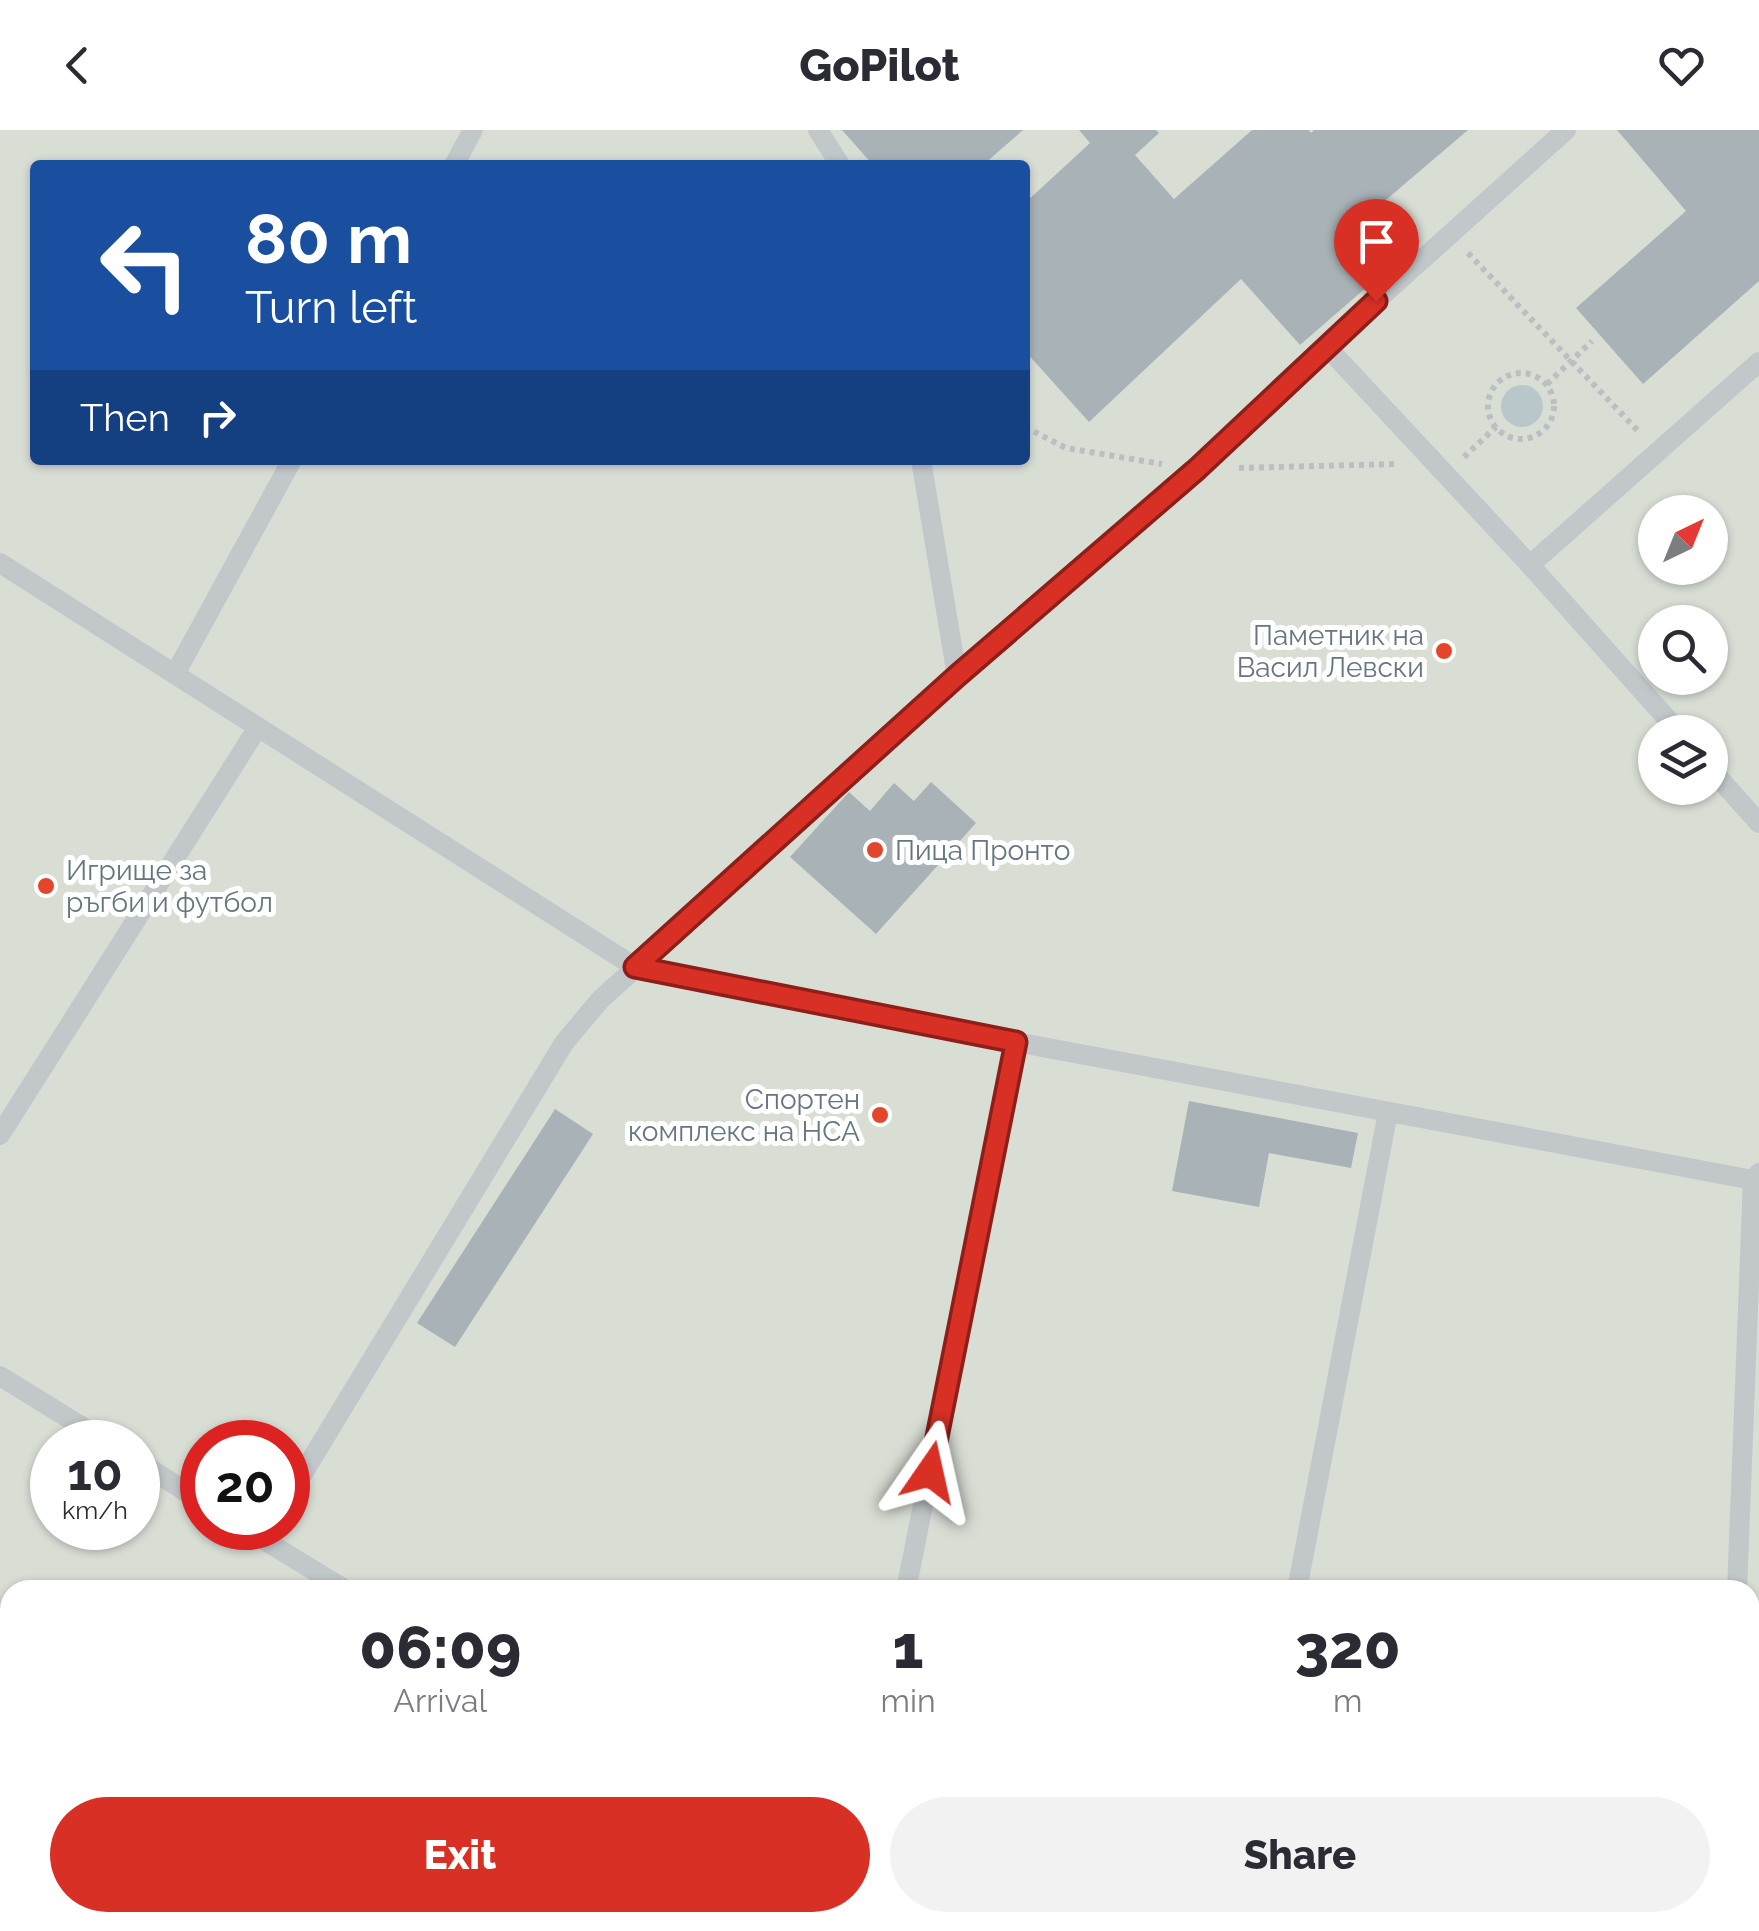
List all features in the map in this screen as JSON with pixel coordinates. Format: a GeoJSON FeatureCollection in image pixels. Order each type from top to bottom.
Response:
{"type":"FeatureCollection","features":[{"type":"Feature","properties":{"kind":"lane"},"geometry":{"type":"LineString","coordinates":[[457,160],[474,130]]}},
{"type":"Feature","properties":{"kind":"lane"},"geometry":{"type":"LineString","coordinates":[[818,130],[837,160]]}},
{"type":"Feature","properties":{"kind":"lane"},"geometry":{"type":"LineString","coordinates":[[310,1462],[564,1043],[600,1000],[957,676],[1197,469],[1326,346],[1566,130]]}},
{"type":"Feature","properties":{"kind":"lane"},"geometry":{"type":"LineString","coordinates":[[1326,346],[1663,715]]}},
{"type":"Feature","properties":{"kind":"lane"},"geometry":{"type":"LineString","coordinates":[[1530,565],[1759,362]]}},
{"type":"Feature","properties":{"kind":"lane"},"geometry":{"type":"LineString","coordinates":[[175,674],[289,465]]}},
{"type":"Feature","properties":{"kind":"lane"},"geometry":{"type":"LineString","coordinates":[[922,465],[957,676]]}},
{"type":"Feature","properties":{"kind":"lane"},"geometry":{"type":"LineString","coordinates":[[0,563],[635,967],[1388,1112],[1756,1177],[1737,1580]]}},
{"type":"Feature","properties":{"kind":"lane"},"geometry":{"type":"LineString","coordinates":[[0,1135],[258,726]]}},
{"type":"Feature","properties":{"kind":"lane"},"geometry":{"type":"LineString","coordinates":[[1728,788],[1759,823]]}},
{"type":"Feature","properties":{"kind":"lane"},"geometry":{"type":"LineString","coordinates":[[908,1580],[1016,1042]]}},
{"type":"Feature","properties":{"kind":"lane"},"geometry":{"type":"LineString","coordinates":[[1298,1580],[1388,1112]]}},
{"type":"Feature","properties":{"kind":"lane"},"geometry":{"type":"LineString","coordinates":[[0,1376],[71,1420]]}},
{"type":"Feature","properties":{"kind":"lane"},"geometry":{"type":"LineString","coordinates":[[290,1550],[332,1580]]}},
{"type":"Feature","properties":{"kind":"path"},"geometry":{"type":"LineString","coordinates":[[1450,234],[1658,451]]}},
{"type":"Feature","properties":{"kind":"path"},"geometry":{"type":"LineString","coordinates":[[1547,384],[1592,341]]}},
{"type":"Feature","properties":{"kind":"path"},"geometry":{"type":"LineString","coordinates":[[1515,372],[1532,374],[1547,384],[1554,399],[1553,416],[1544,431],[1528,438],[1510,438],[1496,428],[1489,412],[1490,395],[1500,380],[1515,372]]}},
{"type":"Feature","properties":{"kind":"path"},"geometry":{"type":"LineString","coordinates":[[1030,430],[1066,448],[1197,469],[1439,469],[1496,428]]}},
{"type":"Feature","properties":{"kind":"shaded area","name":"Спортен комплекс на НСА"},"geometry":{"type":"Polygon","coordinates":[[[0,130],[1759,130],[1759,1580],[0,1580],[0,130]]]}},
{"type":"Feature","properties":{"kind":"shaded area"},"geometry":{"type":"Polygon","coordinates":[[[1522,385],[1537,391],[1543,406],[1537,421],[1522,427],[1507,421],[1501,406],[1507,391],[1522,385]]]}},
{"type":"Feature","properties":{"kind":"building"},"geometry":{"type":"Polygon","coordinates":[[[842,130],[1023,130],[989,160],[869,160],[842,130]]]}},
{"type":"Feature","properties":{"kind":"building"},"geometry":{"type":"Polygon","coordinates":[[[1079,130],[1156,130],[1159,133],[1135,155],[1174,199],[1252,130],[1468,130],[1380,205],[1414,246],[1300,345],[1241,279],[1089,422],[1030,357],[1030,198],[1090,143],[1079,130]]]}},
{"type":"Feature","properties":{"kind":"building"},"geometry":{"type":"Polygon","coordinates":[[[1617,130],[1759,130],[1759,281],[1643,384],[1576,308],[1686,211],[1617,130]]]}},
{"type":"Feature","properties":{"kind":"building"},"geometry":{"type":"Polygon","coordinates":[[[931,782],[976,823],[876,934],[790,857],[849,792],[870,811],[894,783],[914,801],[931,782]]]}},
{"type":"Feature","properties":{"kind":"building"},"geometry":{"type":"Polygon","coordinates":[[[1189,1101],[1358,1133],[1351,1168],[1269,1153],[1259,1207],[1172,1191],[1189,1101]]]}},
{"type":"Feature","properties":{"kind":"building"},"geometry":{"type":"Polygon","coordinates":[[[555,1109],[593,1134],[455,1347],[417,1323],[555,1109]]]}},
{"type":"Feature","properties":{"kind":"place","name":"Паметник на Васил Левски"},"geometry":{"type":"Point","coordinates":[1444,651]}},
{"type":"Feature","properties":{"kind":"place","name":"Пица Пронто"},"geometry":{"type":"Point","coordinates":[875,850]}},
{"type":"Feature","properties":{"kind":"place","name":"Игрище за ръгби и футбол"},"geometry":{"type":"Point","coordinates":[46,886]}},
{"type":"Feature","properties":{"kind":"place","name":"Спортен комплекс на НСА"},"geometry":{"type":"Point","coordinates":[880,1115]}},
{"type":"Feature","properties":{"kind":"route"},"geometry":{"type":"LineString","coordinates":[[930,1472],[1016,1042],[635,967],[957,676],[1197,469],[1376,301]]}}]}
